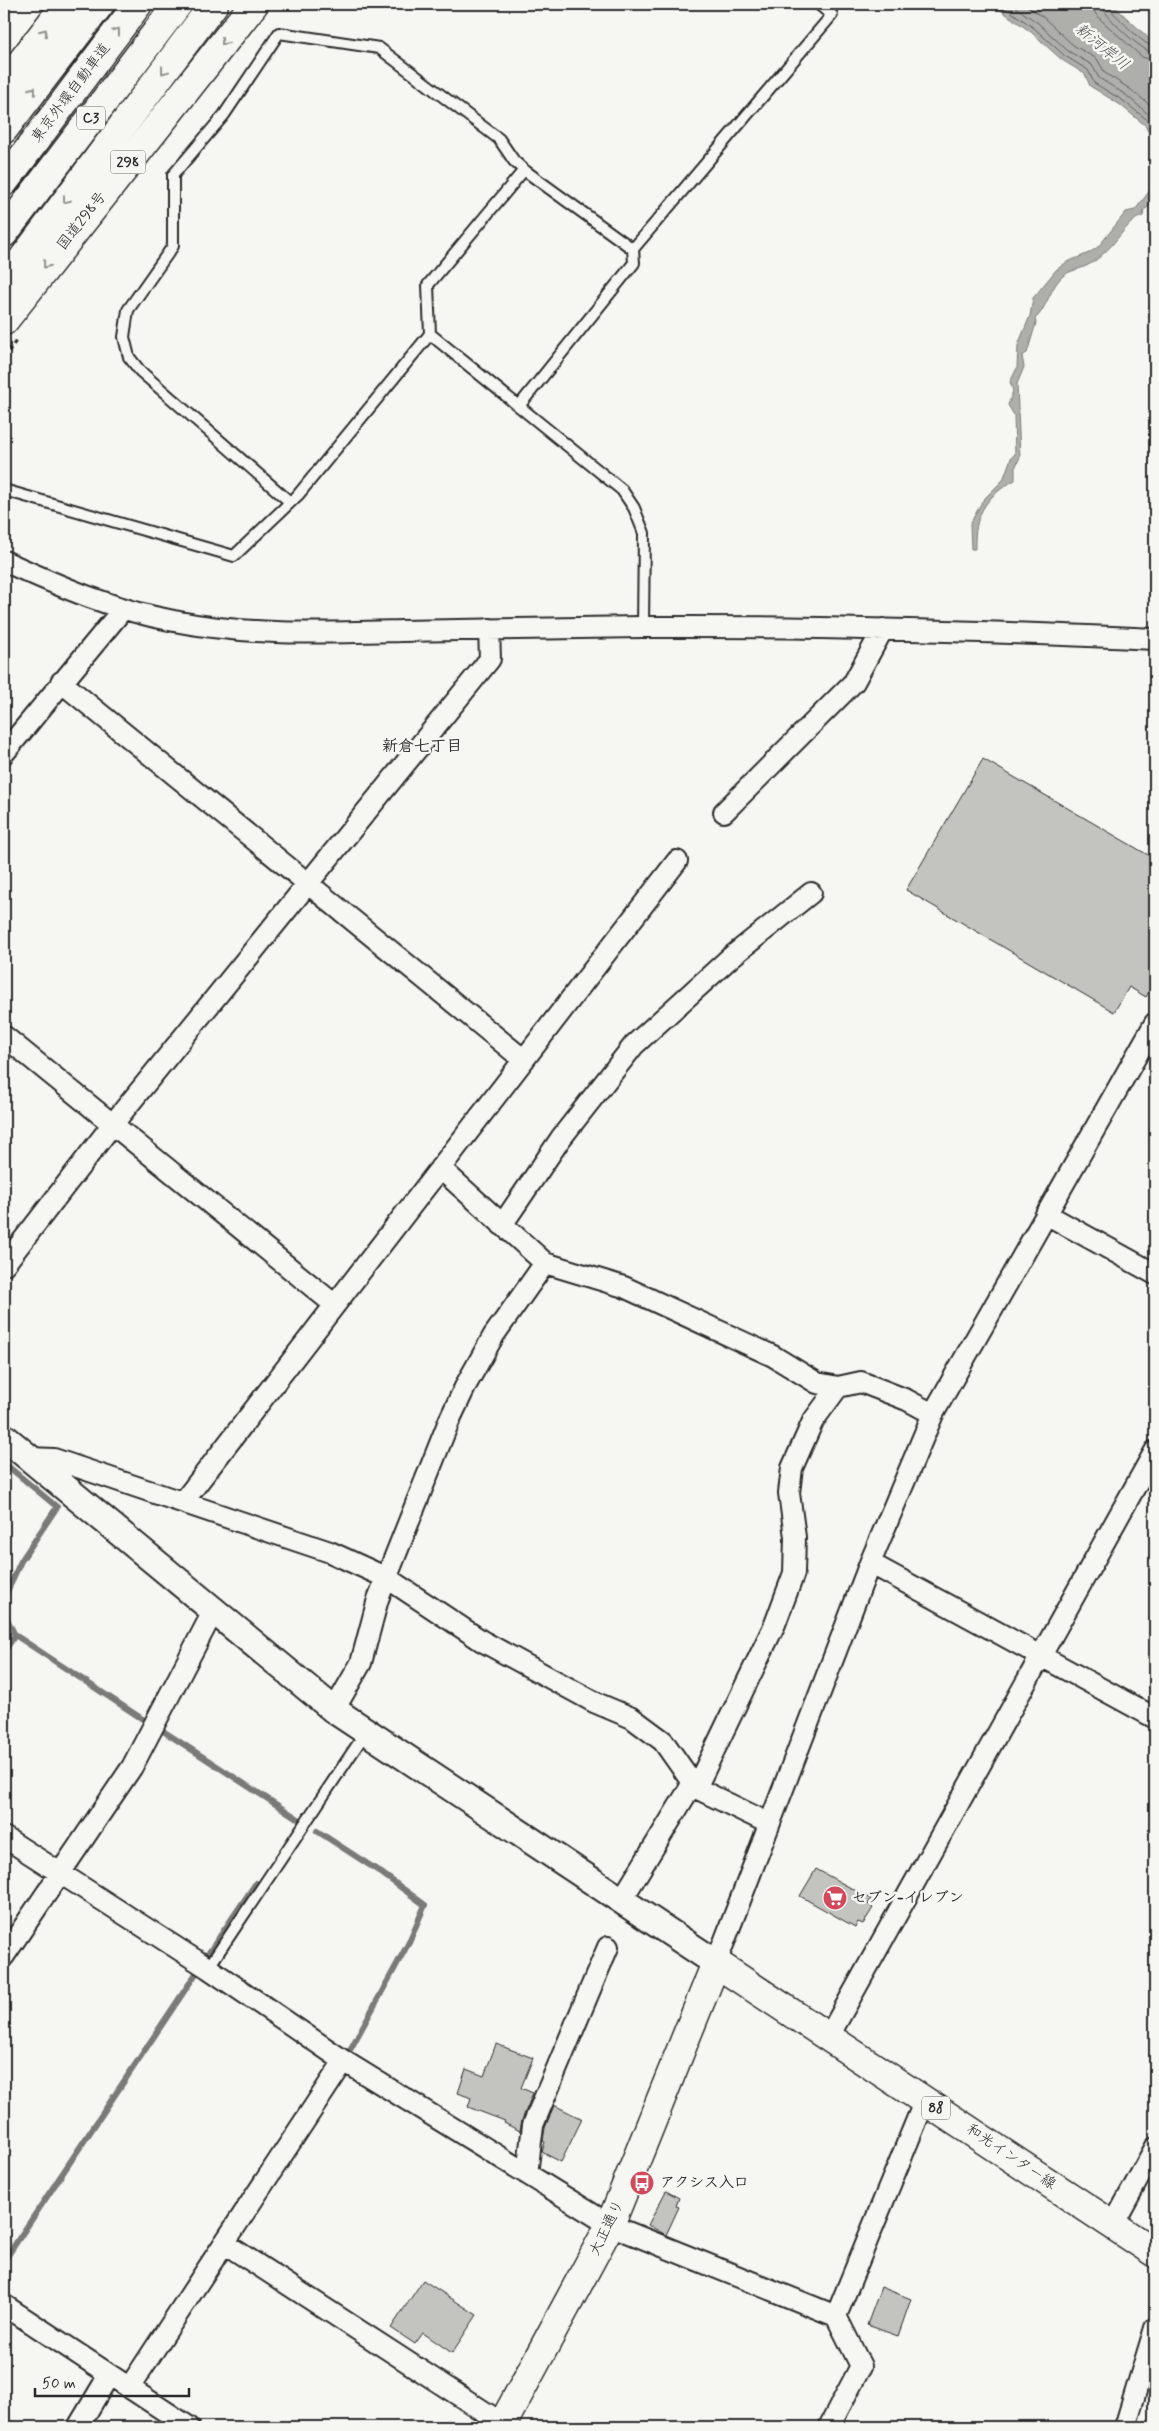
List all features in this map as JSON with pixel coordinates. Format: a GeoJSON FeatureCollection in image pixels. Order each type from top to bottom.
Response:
{"type":"FeatureCollection","features":[{"type":"Feature","properties":{"kind":"main road"},"geometry":{"type":"LineString","coordinates":[[4,84],[66,4]]}},
{"type":"Feature","properties":{"kind":"main road"},"geometry":{"type":"LineString","coordinates":[[4,129],[100,4]]}},
{"type":"Feature","properties":{"kind":"main road","name":"東京外環自動車道"},"geometry":{"type":"LineString","coordinates":[[4,182],[138,4]]}},
{"type":"Feature","properties":{"kind":"main road","name":"東京外環自動車道"},"geometry":{"type":"LineString","coordinates":[[4,233],[178,4]]}},
{"type":"Feature","properties":{"kind":"main road"},"geometry":{"type":"LineString","coordinates":[[4,284],[214,4]]}},
{"type":"Feature","properties":{"kind":"main road","name":"国道298号"},"geometry":{"type":"LineString","coordinates":[[4,321],[254,4]]}},
{"type":"Feature","properties":{"kind":"main road","name":"和光インター線"},"geometry":{"type":"LineString","coordinates":[[716,1963],[1155,2253]]}},
{"type":"Feature","properties":{"kind":"main road","name":"大正通り"},"geometry":{"type":"LineString","coordinates":[[502,2426],[610,2225],[716,1963]]}},
{"type":"Feature","properties":{"kind":"street"},"geometry":{"type":"LineString","coordinates":[[4,561],[88,598],[123,609],[174,622],[232,630],[330,633],[643,627],[882,629],[1155,639]]}},
{"type":"Feature","properties":{"kind":"street"},"geometry":{"type":"LineString","coordinates":[[4,753],[123,609]]}},
{"type":"Feature","properties":{"kind":"street"},"geometry":{"type":"LineString","coordinates":[[4,1265],[112,1126],[490,659],[489,629]]}},
{"type":"Feature","properties":{"kind":"street"},"geometry":{"type":"LineString","coordinates":[[724,812],[854,682],[882,629]]}},
{"type":"Feature","properties":{"kind":"street"},"geometry":{"type":"LineString","coordinates":[[61,682],[524,1060]]}},
{"type":"Feature","properties":{"kind":"street"},"geometry":{"type":"LineString","coordinates":[[183,1502],[677,861]]}},
{"type":"Feature","properties":{"kind":"street"},"geometry":{"type":"LineString","coordinates":[[502,1225],[561,1138],[634,1045],[731,957],[811,893]]}},
{"type":"Feature","properties":{"kind":"street"},"geometry":{"type":"LineString","coordinates":[[4,1437],[334,1710],[716,1963],[768,1823],[870,1563],[933,1414],[1155,1023]]}},
{"type":"Feature","properties":{"kind":"street"},"geometry":{"type":"LineString","coordinates":[[4,1036],[112,1126],[335,1305]]}},
{"type":"Feature","properties":{"kind":"street"},"geometry":{"type":"LineString","coordinates":[[440,1168],[545,1263],[624,1287],[774,1356],[817,1383],[838,1387],[861,1382],[908,1400],[933,1414]]}},
{"type":"Feature","properties":{"kind":"street"},"geometry":{"type":"LineString","coordinates":[[1046,1214],[1155,1274]]}},
{"type":"Feature","properties":{"kind":"street"},"geometry":{"type":"LineString","coordinates":[[334,1710],[361,1662],[378,1599],[467,1383],[494,1335],[545,1263]]}},
{"type":"Feature","properties":{"kind":"street"},"geometry":{"type":"LineString","coordinates":[[622,1901],[694,1785],[775,1624],[794,1573],[795,1536],[789,1493],[792,1468],[813,1421],[838,1387]]}},
{"type":"Feature","properties":{"kind":"street"},"geometry":{"type":"LineString","coordinates":[[829,2036],[1043,1656],[1155,1451]]}},
{"type":"Feature","properties":{"kind":"street"},"geometry":{"type":"LineString","coordinates":[[29,1458],[54,1459],[183,1502],[330,1552],[387,1578],[482,1641],[594,1702],[632,1718],[663,1741],[694,1785],[768,1823]]}},
{"type":"Feature","properties":{"kind":"street"},"geometry":{"type":"LineString","coordinates":[[870,1563],[1155,1718]]}},
{"type":"Feature","properties":{"kind":"street"},"geometry":{"type":"LineString","coordinates":[[4,1956],[132,1767],[214,1610]]}},
{"type":"Feature","properties":{"kind":"street"},"geometry":{"type":"LineString","coordinates":[[4,1837],[208,1968],[344,2061],[610,2225],[836,2316],[861,2366],[830,2427]]}},
{"type":"Feature","properties":{"kind":"street"},"geometry":{"type":"LineString","coordinates":[[527,2174],[533,2125],[608,1947]]}},
{"type":"Feature","properties":{"kind":"street"},"geometry":{"type":"LineString","coordinates":[[129,2388],[344,2061]]}},
{"type":"Feature","properties":{"kind":"street"},"geometry":{"type":"LineString","coordinates":[[836,2316],[925,2100]]}},
{"type":"Feature","properties":{"kind":"street"},"geometry":{"type":"LineString","coordinates":[[1112,2225],[1155,2148]]}},
{"type":"Feature","properties":{"kind":"street"},"geometry":{"type":"LineString","coordinates":[[224,2243],[502,2426]]}},
{"type":"Feature","properties":{"kind":"street"},"geometry":{"type":"LineString","coordinates":[[4,2305],[189,2427]]}},
{"type":"Feature","properties":{"kind":"street"},"geometry":{"type":"LineString","coordinates":[[1125,2427],[1155,2328]]}},
{"type":"Feature","properties":{"kind":"street"},"geometry":{"type":"LineString","coordinates":[[78,2427],[109,2375]]}},
{"type":"Feature","properties":{"kind":"lane"},"geometry":{"type":"LineString","coordinates":[[518,406],[634,263],[633,249],[832,15],[818,4]]}},
{"type":"Feature","properties":{"kind":"lane"},"geometry":{"type":"LineString","coordinates":[[290,502],[140,372],[129,357],[124,337],[128,310],[173,246],[173,175],[224,115],[279,33],[379,48],[499,138],[514,161],[524,170],[633,249]]}},
{"type":"Feature","properties":{"kind":"lane"},"geometry":{"type":"LineString","coordinates":[[4,490],[234,556],[290,502],[430,334],[428,285],[524,170]]}},
{"type":"Feature","properties":{"kind":"lane"},"geometry":{"type":"LineString","coordinates":[[430,334],[622,490],[634,508],[644,533],[643,627]]}},
{"type":"Feature","properties":{"kind":"lane"},"geometry":{"type":"LineString","coordinates":[[208,1968],[366,1731]]}},
{"type":"Feature","properties":{"kind":"water","name":"新河岸川"},"geometry":{"type":"Polygon","coordinates":[[[992,4],[1110,4],[1115,7],[1155,44],[1155,148],[1146,126],[1119,104],[1090,86],[1085,74],[1062,60],[1031,32],[992,4]]]}},
{"type":"Feature","properties":{"kind":"water"},"geometry":{"type":"Polygon","coordinates":[[[1155,179],[1155,202],[1144,210],[1143,216],[1133,221],[1099,258],[1089,265],[1068,272],[1062,277],[1035,319],[1036,323],[1027,353],[1022,356],[1024,367],[1017,384],[1020,457],[1015,468],[1015,480],[996,493],[983,508],[977,526],[975,549],[971,549],[970,524],[983,500],[1003,480],[1011,458],[1015,454],[1014,415],[1008,405],[1013,391],[1010,382],[1017,368],[1018,345],[1030,316],[1033,298],[1056,270],[1067,262],[1098,247],[1126,212],[1135,210],[1152,188],[1155,179]]]}},
{"type":"Feature","properties":{"kind":"building"},"geometry":{"type":"Polygon","coordinates":[[[983,759],[1155,859],[1155,981],[1146,997],[1129,987],[1114,1012],[906,890],[983,759]]]}},
{"type":"Feature","properties":{"kind":"building","name":"セブン-イレブン"},"geometry":{"type":"Polygon","coordinates":[[[816,1869],[871,1899],[868,1904],[873,1908],[863,1924],[858,1922],[855,1927],[800,1896],[816,1869]]]}},
{"type":"Feature","properties":{"kind":"building"},"geometry":{"type":"Polygon","coordinates":[[[496,2044],[533,2058],[521,2088],[533,2093],[522,2120],[520,2131],[504,2123],[505,2121],[468,2107],[471,2098],[458,2093],[466,2069],[484,2076],[496,2044]]]}},
{"type":"Feature","properties":{"kind":"building"},"geometry":{"type":"Polygon","coordinates":[[[554,2105],[582,2119],[561,2162],[542,2152],[545,2142],[543,2141],[545,2128],[554,2105]]]}},
{"type":"Feature","properties":{"kind":"building"},"geometry":{"type":"Polygon","coordinates":[[[666,2191],[679,2198],[676,2206],[679,2207],[666,2235],[648,2225],[666,2191]]]}},
{"type":"Feature","properties":{"kind":"building"},"geometry":{"type":"Polygon","coordinates":[[[423,2280],[477,2315],[452,2353],[423,2333],[415,2344],[391,2328],[423,2280]]]}},
{"type":"Feature","properties":{"kind":"building"},"geometry":{"type":"Polygon","coordinates":[[[881,2287],[911,2299],[898,2336],[867,2325],[881,2287]]]}},
{"type":"Feature","properties":{"kind":"waterway"},"geometry":{"type":"LineString","coordinates":[[4,1463],[57,1507],[21,1561],[4,1598]]}},
{"type":"Feature","properties":{"kind":"waterway"},"geometry":{"type":"LineString","coordinates":[[4,1613],[15,1635],[144,1720]]}},
{"type":"Feature","properties":{"kind":"waterway"},"geometry":{"type":"LineString","coordinates":[[4,1652],[15,1635]]}},
{"type":"Feature","properties":{"kind":"waterway"},"geometry":{"type":"LineString","coordinates":[[160,1729],[300,1820]]}},
{"type":"Feature","properties":{"kind":"waterway"},"geometry":{"type":"LineString","coordinates":[[317,1831],[380,1872],[425,1905],[408,1944],[350,2050]]}},
{"type":"Feature","properties":{"kind":"waterway"},"geometry":{"type":"LineString","coordinates":[[208,1954],[256,1883]]}},
{"type":"Feature","properties":{"kind":"waterway"},"geometry":{"type":"LineString","coordinates":[[4,2261],[195,1975]]}},
{"type":"Feature","properties":{"kind":"place","name":"セブン-イレブン"},"geometry":{"type":"Point","coordinates":[835,1898]}},
{"type":"Feature","properties":{"kind":"place","name":"アクシス入口"},"geometry":{"type":"Point","coordinates":[642,2183]}},
{"type":"Feature","properties":{"kind":"district","name":"新倉七丁目"},"geometry":{"type":"Point","coordinates":[422,746]}}]}
